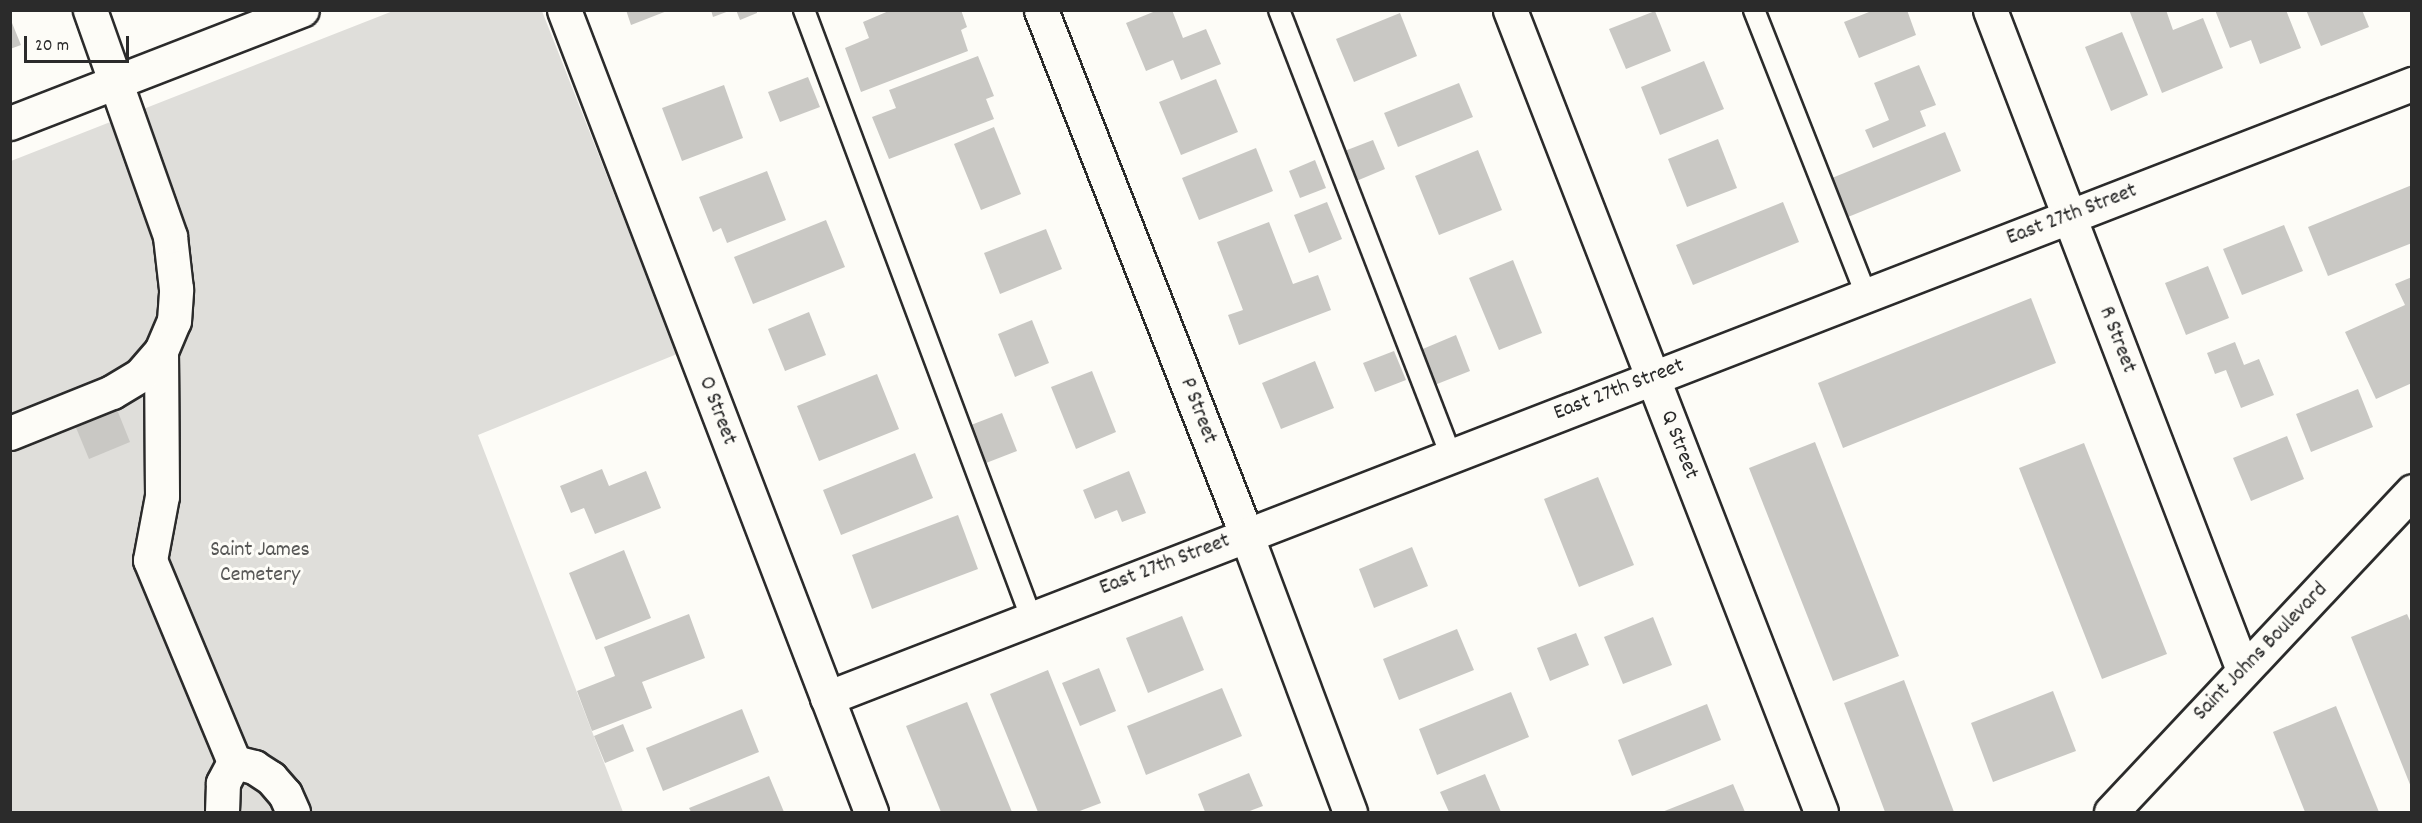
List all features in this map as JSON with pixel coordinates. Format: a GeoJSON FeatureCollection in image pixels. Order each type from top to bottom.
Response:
{"type":"FeatureCollection","features":[{"type":"Feature","properties":{"kind":"street"},"geometry":{"type":"LineString","coordinates":[[90,10],[118,82],[171,236],[175,310],[161,351],[162,496],[150,560],[234,762]]}},
{"type":"Feature","properties":{"kind":"street"},"geometry":{"type":"LineString","coordinates":[[10,123],[302,10]]}},
{"type":"Feature","properties":{"kind":"street","name":"O Street"},"geometry":{"type":"LineString","coordinates":[[564,10],[871,813]]}},
{"type":"Feature","properties":{"kind":"street","name":"P Street"},"geometry":{"type":"LineString","coordinates":[[1041,10],[1246,534],[1350,813]]}},
{"type":"Feature","properties":{"kind":"street","name":"Q Street"},"geometry":{"type":"LineString","coordinates":[[1510,10],[1821,813]]}},
{"type":"Feature","properties":{"kind":"street","name":"R Street"},"geometry":{"type":"LineString","coordinates":[[1992,11],[2244,670]]}},
{"type":"Feature","properties":{"kind":"street","name":"East 27th Street"},"geometry":{"type":"LineString","coordinates":[[827,698],[1030,617],[2412,84]]}},
{"type":"Feature","properties":{"kind":"street"},"geometry":{"type":"LineString","coordinates":[[10,433],[112,392],[140,375],[161,351]]}},
{"type":"Feature","properties":{"kind":"street","name":"Saint Johns Boulevard"},"geometry":{"type":"LineString","coordinates":[[2115,811],[2412,491]]}},
{"type":"Feature","properties":{"kind":"street"},"geometry":{"type":"LineString","coordinates":[[222,813],[223,783],[234,762]]}},
{"type":"Feature","properties":{"kind":"street"},"geometry":{"type":"LineString","coordinates":[[234,762],[254,767],[271,778],[285,794],[292,813]]}},
{"type":"Feature","properties":{"kind":"lane"},"geometry":{"type":"LineString","coordinates":[[804,10],[1030,617]]}},
{"type":"Feature","properties":{"kind":"lane"},"geometry":{"type":"LineString","coordinates":[[1280,10],[1451,455]]}},
{"type":"Feature","properties":{"kind":"lane"},"geometry":{"type":"LineString","coordinates":[[1755,10],[1866,294]]}},
{"type":"Feature","properties":{"kind":"green space","name":"Saint James Cemetery"},"geometry":{"type":"Polygon","coordinates":[[[393,11],[542,11],[677,354],[478,435],[623,812],[11,812],[11,161],[393,11]]]}},
{"type":"Feature","properties":{"kind":"building"},"geometry":{"type":"Polygon","coordinates":[[[626,10],[667,10],[667,11],[631,25],[626,10]]]}},
{"type":"Feature","properties":{"kind":"building"},"geometry":{"type":"Polygon","coordinates":[[[711,10],[729,10],[729,11],[713,17],[711,10]]]}},
{"type":"Feature","properties":{"kind":"building"},"geometry":{"type":"Polygon","coordinates":[[[736,10],[757,10],[757,13],[740,20],[736,10]]]}},
{"type":"Feature","properties":{"kind":"building"},"geometry":{"type":"Polygon","coordinates":[[[891,10],[961,10],[967,27],[961,30],[968,51],[861,92],[845,48],[869,38],[863,22],[891,10]]]}},
{"type":"Feature","properties":{"kind":"building"},"geometry":{"type":"Polygon","coordinates":[[[1158,10],[1172,10],[1183,38],[1206,29],[1221,64],[1181,80],[1173,60],[1146,71],[1126,23],[1158,10]]]}},
{"type":"Feature","properties":{"kind":"building"},"geometry":{"type":"Polygon","coordinates":[[[1874,10],[1907,10],[1916,35],[1859,58],[1844,22],[1874,10]]]}},
{"type":"Feature","properties":{"kind":"building"},"geometry":{"type":"Polygon","coordinates":[[[2129,10],[2166,10],[2173,30],[2203,18],[2223,68],[2162,93],[2129,10]]]}},
{"type":"Feature","properties":{"kind":"building"},"geometry":{"type":"Polygon","coordinates":[[[2215,10],[2286,10],[2301,48],[2260,64],[2251,40],[2230,48],[2215,10]]]}},
{"type":"Feature","properties":{"kind":"building"},"geometry":{"type":"Polygon","coordinates":[[[2306,10],[2362,10],[2369,27],[2321,46],[2306,10]]]}},
{"type":"Feature","properties":{"kind":"building"},"geometry":{"type":"Polygon","coordinates":[[[1655,11],[1671,51],[1626,69],[1609,29],[1655,11]]]}},
{"type":"Feature","properties":{"kind":"building"},"geometry":{"type":"Polygon","coordinates":[[[1400,13],[1417,56],[1354,82],[1336,39],[1400,13]]]}},
{"type":"Feature","properties":{"kind":"building"},"geometry":{"type":"Polygon","coordinates":[[[10,18],[21,45],[10,49],[10,18]]]}},
{"type":"Feature","properties":{"kind":"building"},"geometry":{"type":"Polygon","coordinates":[[[2122,32],[2148,95],[2111,111],[2085,47],[2122,32]]]}},
{"type":"Feature","properties":{"kind":"building"},"geometry":{"type":"Polygon","coordinates":[[[978,56],[994,96],[986,99],[994,119],[889,159],[872,117],[896,108],[889,90],[978,56]]]}},
{"type":"Feature","properties":{"kind":"building"},"geometry":{"type":"Polygon","coordinates":[[[1704,61],[1724,109],[1660,135],[1641,87],[1704,61]]]}},
{"type":"Feature","properties":{"kind":"building"},"geometry":{"type":"Polygon","coordinates":[[[1919,65],[1936,105],[1920,111],[1926,126],[1873,148],[1865,130],[1889,120],[1874,83],[1919,65]]]}},
{"type":"Feature","properties":{"kind":"building"},"geometry":{"type":"Polygon","coordinates":[[[808,77],[820,107],[780,122],[768,92],[808,77]]]}},
{"type":"Feature","properties":{"kind":"building"},"geometry":{"type":"Polygon","coordinates":[[[1216,79],[1238,132],[1181,155],[1159,102],[1216,79]]]}},
{"type":"Feature","properties":{"kind":"building"},"geometry":{"type":"Polygon","coordinates":[[[1459,83],[1473,117],[1398,147],[1384,113],[1459,83]]]}},
{"type":"Feature","properties":{"kind":"building"},"geometry":{"type":"Polygon","coordinates":[[[724,85],[743,138],[682,161],[662,108],[724,85]]]}},
{"type":"Feature","properties":{"kind":"building"},"geometry":{"type":"Polygon","coordinates":[[[994,127],[1021,194],[981,210],[954,144],[994,127]]]}},
{"type":"Feature","properties":{"kind":"building"},"geometry":{"type":"Polygon","coordinates":[[[1945,132],[1961,171],[1848,217],[1832,178],[1945,132]]]}},
{"type":"Feature","properties":{"kind":"building"},"geometry":{"type":"Polygon","coordinates":[[[1718,139],[1737,188],[1687,207],[1668,159],[1718,139]]]}},
{"type":"Feature","properties":{"kind":"building"},"geometry":{"type":"Polygon","coordinates":[[[1373,140],[1385,169],[1354,182],[1342,152],[1373,140]]]}},
{"type":"Feature","properties":{"kind":"building"},"geometry":{"type":"Polygon","coordinates":[[[1256,148],[1273,191],[1199,220],[1182,178],[1256,148]]]}},
{"type":"Feature","properties":{"kind":"building"},"geometry":{"type":"Polygon","coordinates":[[[1478,150],[1502,210],[1439,235],[1415,176],[1478,150]]]}},
{"type":"Feature","properties":{"kind":"building"},"geometry":{"type":"Polygon","coordinates":[[[1315,160],[1326,188],[1300,198],[1289,171],[1315,160]]]}},
{"type":"Feature","properties":{"kind":"building"},"geometry":{"type":"Polygon","coordinates":[[[767,171],[786,220],[727,243],[721,228],[713,232],[699,197],[767,171]]]}},
{"type":"Feature","properties":{"kind":"building"},"geometry":{"type":"Polygon","coordinates":[[[2412,185],[2412,243],[2328,276],[2308,227],[2412,185]]]}},
{"type":"Feature","properties":{"kind":"building"},"geometry":{"type":"Polygon","coordinates":[[[1327,202],[1342,239],[1309,253],[1294,215],[1327,202]]]}},
{"type":"Feature","properties":{"kind":"building"},"geometry":{"type":"Polygon","coordinates":[[[1783,202],[1799,242],[1693,285],[1676,245],[1783,202]]]}},
{"type":"Feature","properties":{"kind":"building"},"geometry":{"type":"Polygon","coordinates":[[[826,220],[845,267],[753,304],[734,257],[826,220]]]}},
{"type":"Feature","properties":{"kind":"building"},"geometry":{"type":"Polygon","coordinates":[[[1269,222],[1293,284],[1318,275],[1331,310],[1239,345],[1228,315],[1243,310],[1217,242],[1269,222]]]}},
{"type":"Feature","properties":{"kind":"building"},"geometry":{"type":"Polygon","coordinates":[[[2284,225],[2303,271],[2242,295],[2223,249],[2284,225]]]}},
{"type":"Feature","properties":{"kind":"building"},"geometry":{"type":"Polygon","coordinates":[[[1046,229],[1062,269],[1000,294],[984,253],[1046,229]]]}},
{"type":"Feature","properties":{"kind":"building"},"geometry":{"type":"Polygon","coordinates":[[[1513,260],[1542,333],[1499,350],[1469,278],[1513,260]]]}},
{"type":"Feature","properties":{"kind":"building"},"geometry":{"type":"Polygon","coordinates":[[[2208,266],[2229,318],[2186,335],[2165,283],[2208,266]]]}},
{"type":"Feature","properties":{"kind":"building"},"geometry":{"type":"Polygon","coordinates":[[[2412,277],[2412,383],[2376,399],[2345,332],[2405,305],[2395,284],[2412,277]]]}},
{"type":"Feature","properties":{"kind":"building"},"geometry":{"type":"Polygon","coordinates":[[[2031,298],[2056,363],[1843,448],[1818,383],[2031,298]]]}},
{"type":"Feature","properties":{"kind":"building"},"geometry":{"type":"Polygon","coordinates":[[[809,312],[826,355],[785,371],[768,329],[809,312]]]}},
{"type":"Feature","properties":{"kind":"building"},"geometry":{"type":"Polygon","coordinates":[[[1032,320],[1049,363],[1015,377],[998,334],[1032,320]]]}},
{"type":"Feature","properties":{"kind":"building"},"geometry":{"type":"Polygon","coordinates":[[[1456,335],[1470,371],[1432,386],[1418,351],[1456,335]]]}},
{"type":"Feature","properties":{"kind":"building"},"geometry":{"type":"Polygon","coordinates":[[[2235,342],[2244,365],[2259,359],[2274,395],[2241,408],[2226,370],[2215,374],[2207,353],[2235,342]]]}},
{"type":"Feature","properties":{"kind":"building"},"geometry":{"type":"Polygon","coordinates":[[[1394,351],[1406,380],[1375,392],[1363,363],[1394,351]]]}},
{"type":"Feature","properties":{"kind":"building"},"geometry":{"type":"Polygon","coordinates":[[[1315,361],[1334,408],[1281,429],[1262,383],[1315,361]]]}},
{"type":"Feature","properties":{"kind":"building"},"geometry":{"type":"Polygon","coordinates":[[[1092,371],[1116,432],[1076,449],[1051,387],[1092,371]]]}},
{"type":"Feature","properties":{"kind":"building"},"geometry":{"type":"Polygon","coordinates":[[[877,374],[899,429],[819,461],[797,406],[877,374]]]}},
{"type":"Feature","properties":{"kind":"building"},"geometry":{"type":"Polygon","coordinates":[[[2358,389],[2373,427],[2311,452],[2296,414],[2358,389]]]}},
{"type":"Feature","properties":{"kind":"building"},"geometry":{"type":"Polygon","coordinates":[[[114,402],[130,442],[89,459],[72,418],[114,402]]]}},
{"type":"Feature","properties":{"kind":"building"},"geometry":{"type":"Polygon","coordinates":[[[1002,413],[1017,451],[986,463],[971,425],[1002,413]]]}},
{"type":"Feature","properties":{"kind":"building"},"geometry":{"type":"Polygon","coordinates":[[[2287,436],[2304,479],[2251,501],[2233,458],[2287,436]]]}},
{"type":"Feature","properties":{"kind":"building"},"geometry":{"type":"Polygon","coordinates":[[[1815,442],[1899,656],[1833,681],[1749,468],[1815,442]]]}},
{"type":"Feature","properties":{"kind":"building"},"geometry":{"type":"Polygon","coordinates":[[[2084,443],[2167,654],[2102,679],[2019,468],[2084,443]]]}},
{"type":"Feature","properties":{"kind":"building"},"geometry":{"type":"Polygon","coordinates":[[[915,453],[933,498],[841,535],[823,490],[915,453]]]}},
{"type":"Feature","properties":{"kind":"building"},"geometry":{"type":"Polygon","coordinates":[[[602,469],[609,486],[646,471],[661,508],[595,534],[584,508],[571,513],[560,486],[602,469]]]}},
{"type":"Feature","properties":{"kind":"building"},"geometry":{"type":"Polygon","coordinates":[[[1129,471],[1146,513],[1122,522],[1117,510],[1095,519],[1083,490],[1129,471]]]}},
{"type":"Feature","properties":{"kind":"building"},"geometry":{"type":"Polygon","coordinates":[[[1598,477],[1634,565],[1579,587],[1544,499],[1598,477]]]}},
{"type":"Feature","properties":{"kind":"building"},"geometry":{"type":"Polygon","coordinates":[[[958,515],[978,569],[872,609],[852,555],[958,515]]]}},
{"type":"Feature","properties":{"kind":"building"},"geometry":{"type":"Polygon","coordinates":[[[1412,547],[1428,586],[1374,608],[1359,569],[1412,547]]]}},
{"type":"Feature","properties":{"kind":"building"},"geometry":{"type":"Polygon","coordinates":[[[624,550],[651,618],[596,640],[569,573],[624,550]]]}},
{"type":"Feature","properties":{"kind":"building"},"geometry":{"type":"Polygon","coordinates":[[[689,614],[705,658],[642,682],[652,708],[592,731],[577,691],[615,676],[604,647],[689,614]]]}},
{"type":"Feature","properties":{"kind":"building"},"geometry":{"type":"Polygon","coordinates":[[[2407,614],[2412,625],[2411,787],[2351,637],[2407,614]]]}},
{"type":"Feature","properties":{"kind":"building"},"geometry":{"type":"Polygon","coordinates":[[[1182,616],[1204,670],[1148,693],[1126,638],[1182,616]]]}},
{"type":"Feature","properties":{"kind":"building"},"geometry":{"type":"Polygon","coordinates":[[[1653,617],[1672,665],[1623,684],[1604,637],[1653,617]]]}},
{"type":"Feature","properties":{"kind":"building"},"geometry":{"type":"Polygon","coordinates":[[[1457,629],[1474,670],[1399,700],[1383,659],[1457,629]]]}},
{"type":"Feature","properties":{"kind":"building"},"geometry":{"type":"Polygon","coordinates":[[[1576,633],[1589,665],[1550,681],[1537,648],[1576,633]]]}},
{"type":"Feature","properties":{"kind":"building"},"geometry":{"type":"Polygon","coordinates":[[[1099,668],[1116,711],[1080,726],[1062,683],[1099,668]]]}},
{"type":"Feature","properties":{"kind":"building"},"geometry":{"type":"Polygon","coordinates":[[[1048,670],[1101,803],[1077,812],[1038,812],[990,694],[1048,670]]]}},
{"type":"Feature","properties":{"kind":"building"},"geometry":{"type":"Polygon","coordinates":[[[1904,680],[1954,812],[1885,812],[1844,703],[1904,680]]]}},
{"type":"Feature","properties":{"kind":"building"},"geometry":{"type":"Polygon","coordinates":[[[1222,688],[1242,736],[1146,775],[1127,726],[1222,688]]]}},
{"type":"Feature","properties":{"kind":"building"},"geometry":{"type":"Polygon","coordinates":[[[2053,691],[2076,751],[1993,782],[1971,723],[2053,691]]]}},
{"type":"Feature","properties":{"kind":"building"},"geometry":{"type":"Polygon","coordinates":[[[1511,692],[1529,737],[1437,775],[1419,729],[1511,692]]]}},
{"type":"Feature","properties":{"kind":"building"},"geometry":{"type":"Polygon","coordinates":[[[967,702],[1012,812],[941,812],[906,726],[967,702]]]}},
{"type":"Feature","properties":{"kind":"building"},"geometry":{"type":"Polygon","coordinates":[[[1707,704],[1721,740],[1632,776],[1618,740],[1707,704]]]}},
{"type":"Feature","properties":{"kind":"building"},"geometry":{"type":"Polygon","coordinates":[[[2336,706],[2379,812],[2305,812],[2273,732],[2336,706]]]}},
{"type":"Feature","properties":{"kind":"building"},"geometry":{"type":"Polygon","coordinates":[[[742,709],[759,752],[663,791],[646,748],[742,709]]]}},
{"type":"Feature","properties":{"kind":"building"},"geometry":{"type":"Polygon","coordinates":[[[623,724],[634,751],[605,763],[594,736],[623,724]]]}},
{"type":"Feature","properties":{"kind":"building"},"geometry":{"type":"Polygon","coordinates":[[[1249,773],[1263,806],[1247,812],[1205,812],[1198,794],[1249,773]]]}},
{"type":"Feature","properties":{"kind":"building"},"geometry":{"type":"Polygon","coordinates":[[[1485,774],[1501,812],[1449,812],[1440,792],[1485,774]]]}},
{"type":"Feature","properties":{"kind":"building"},"geometry":{"type":"Polygon","coordinates":[[[769,776],[784,812],[691,812],[689,808],[769,776]]]}},
{"type":"Feature","properties":{"kind":"building"},"geometry":{"type":"Polygon","coordinates":[[[1733,784],[1745,812],[1662,812],[1733,784]]]}}]}
